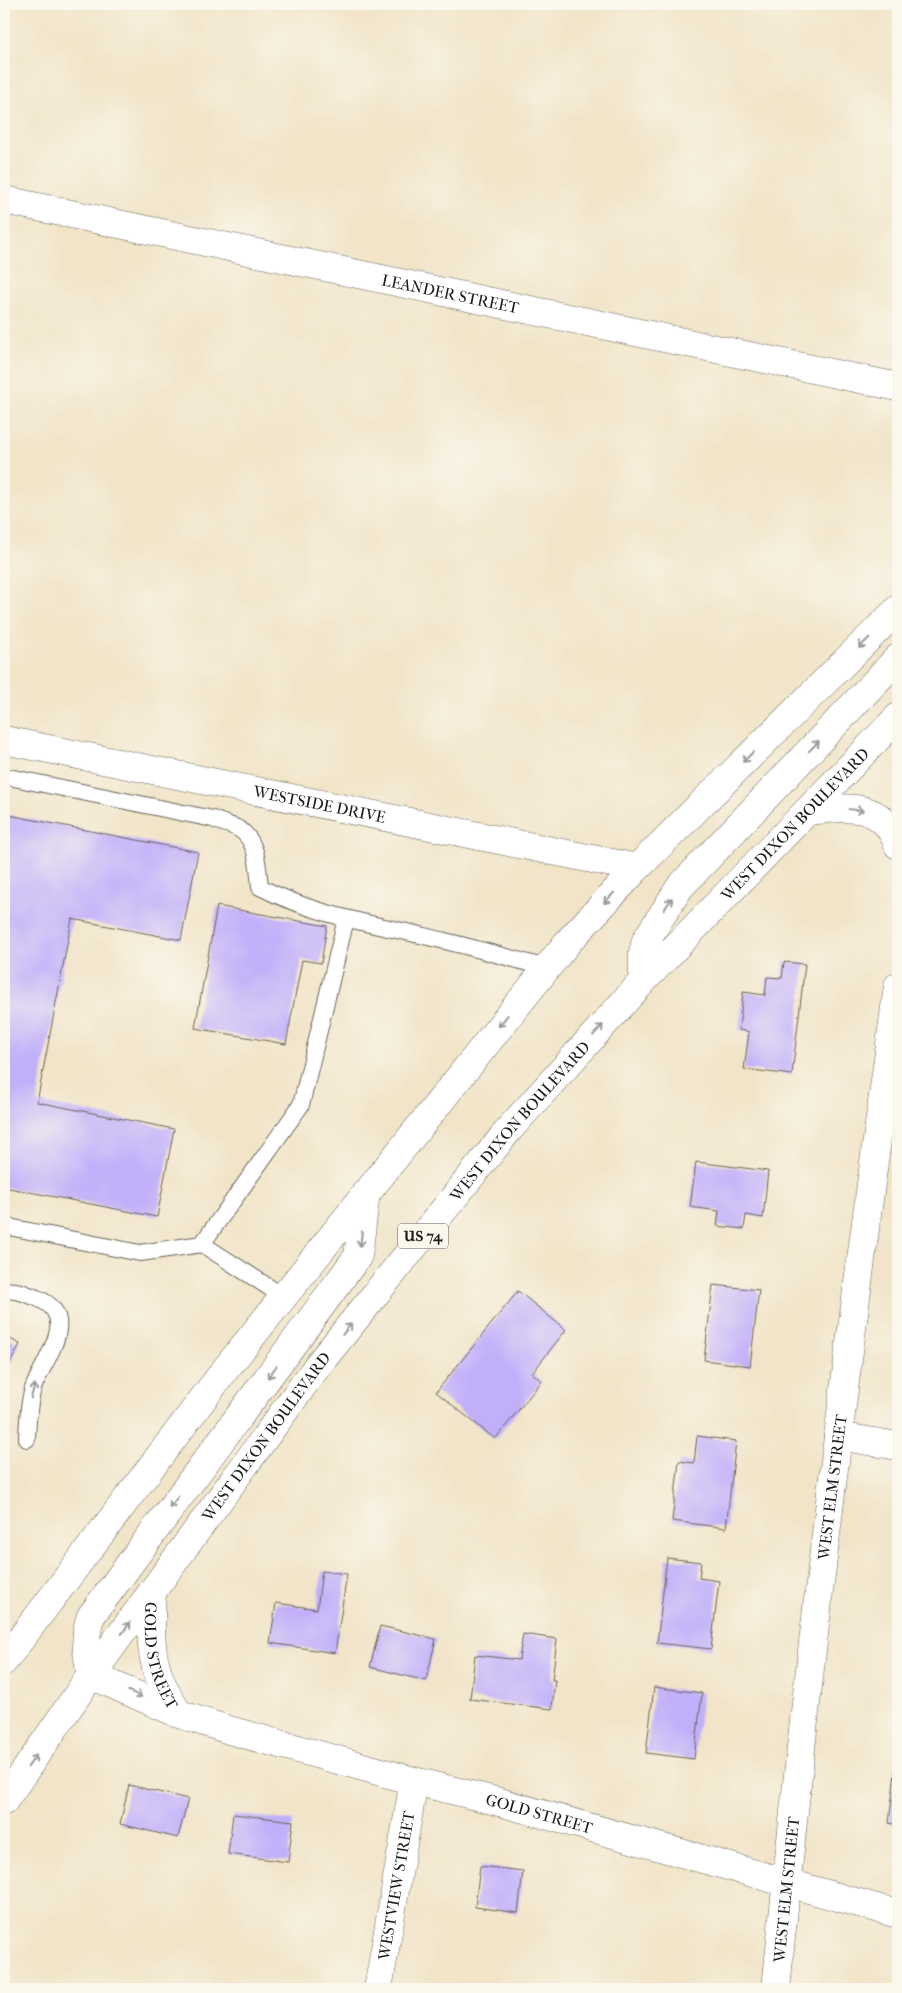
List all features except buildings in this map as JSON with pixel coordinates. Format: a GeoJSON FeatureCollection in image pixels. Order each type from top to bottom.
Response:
{"type":"FeatureCollection","features":[{"type":"Feature","properties":{"kind":"main road","name":"LEANDER STREET"},"geometry":{"type":"LineString","coordinates":[[4,200],[898,387]]}},
{"type":"Feature","properties":{"kind":"main road"},"geometry":{"type":"LineString","coordinates":[[4,1661],[157,1457],[366,1190],[546,968],[637,868],[898,609]]}},
{"type":"Feature","properties":{"kind":"main road"},"geometry":{"type":"LineString","coordinates":[[643,981],[643,953],[646,940],[680,887],[898,658]]}},
{"type":"Feature","properties":{"kind":"main road","name":"WEST DIXON BOULEVARD"},"geometry":{"type":"LineString","coordinates":[[4,1801],[91,1675],[318,1365],[510,1127],[643,981],[898,717]]}},
{"type":"Feature","properties":{"kind":"main road","name":"WESTSIDE DRIVE"},"geometry":{"type":"LineString","coordinates":[[4,740],[637,868]]}},
{"type":"Feature","properties":{"kind":"main road"},"geometry":{"type":"LineString","coordinates":[[808,811],[837,808],[874,813],[885,820],[894,832],[898,846]]}},
{"type":"Feature","properties":{"kind":"main road","name":"WEST ELM STREET"},"geometry":{"type":"LineString","coordinates":[[776,1989],[807,1684],[898,986]]}},
{"type":"Feature","properties":{"kind":"main road"},"geometry":{"type":"LineString","coordinates":[[91,1675],[86,1644],[86,1628],[91,1616],[358,1256],[366,1190]]}},
{"type":"Feature","properties":{"kind":"main road"},"geometry":{"type":"LineString","coordinates":[[838,1436],[898,1446]]}},
{"type":"Feature","properties":{"kind":"main road","name":"GOLD STREET"},"geometry":{"type":"LineString","coordinates":[[152,1593],[149,1634],[154,1666],[167,1697],[179,1714]]}},
{"type":"Feature","properties":{"kind":"main road","name":"GOLD STREET"},"geometry":{"type":"LineString","coordinates":[[91,1675],[179,1714],[229,1730],[414,1781],[496,1801],[898,1914]]}},
{"type":"Feature","properties":{"kind":"main road","name":"WESTVIEW STREET"},"geometry":{"type":"LineString","coordinates":[[378,1989],[414,1781]]}},
{"type":"Feature","properties":{"kind":"lane"},"geometry":{"type":"LineString","coordinates":[[4,776],[213,819],[240,830],[252,842],[260,888],[280,898],[346,918],[482,949],[546,968]]}},
{"type":"Feature","properties":{"kind":"lane"},"geometry":{"type":"LineString","coordinates":[[202,1244],[301,1106],[346,918]]}},
{"type":"Feature","properties":{"kind":"lane"},"geometry":{"type":"LineString","coordinates":[[4,1226],[140,1253],[202,1244],[284,1296]]}},
{"type":"Feature","properties":{"kind":"lane"},"geometry":{"type":"LineString","coordinates":[[4,1291],[12,1290],[46,1302],[54,1308],[58,1317],[56,1337],[34,1386],[30,1404],[27,1439]]}}]}
